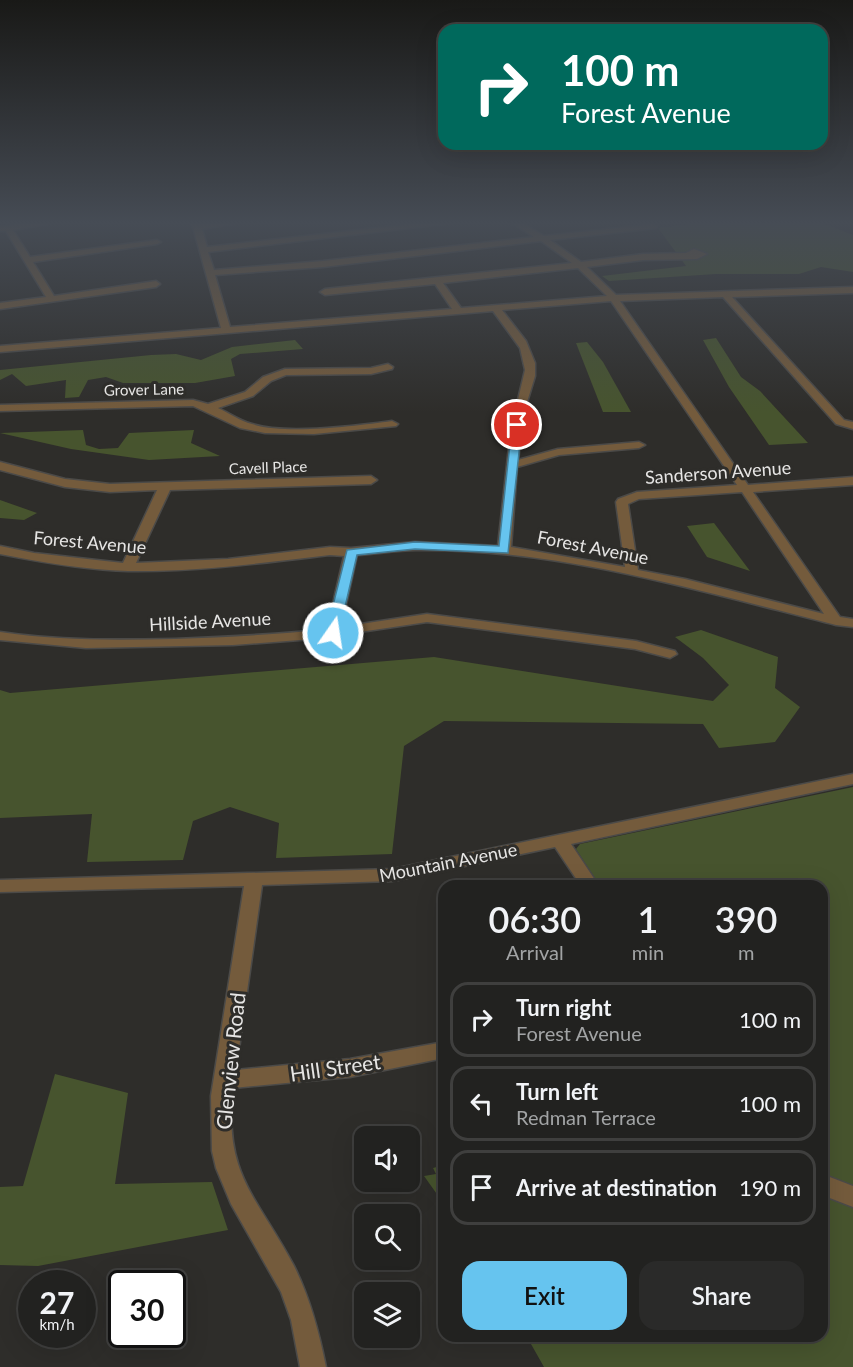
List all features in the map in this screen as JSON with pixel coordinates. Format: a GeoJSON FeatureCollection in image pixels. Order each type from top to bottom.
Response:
{"type":"FeatureCollection","features":[{"type":"Feature","properties":{"kind":"street"},"geometry":{"type":"LineString","coordinates":[[43,285],[52,299]]}},
{"type":"Feature","properties":{"kind":"street"},"geometry":{"type":"LineString","coordinates":[[0,306],[150,285]]}},
{"type":"Feature","properties":{"kind":"street"},"geometry":{"type":"LineString","coordinates":[[212,285],[225,329]]}},
{"type":"Feature","properties":{"kind":"street"},"geometry":{"type":"LineString","coordinates":[[325,292],[398,285]]}},
{"type":"Feature","properties":{"kind":"street"},"geometry":{"type":"LineString","coordinates":[[440,285],[458,310]]}},
{"type":"Feature","properties":{"kind":"street"},"geometry":{"type":"LineString","coordinates":[[602,285],[714,440],[836,621]]}},
{"type":"Feature","properties":{"kind":"street"},"geometry":{"type":"LineString","coordinates":[[841,290],[853,303]]}},
{"type":"Feature","properties":{"kind":"street"},"geometry":{"type":"LineString","coordinates":[[0,349],[614,298],[853,290]]}},
{"type":"Feature","properties":{"kind":"street"},"geometry":{"type":"LineString","coordinates":[[725,294],[840,422],[853,426]]}},
{"type":"Feature","properties":{"kind":"street"},"geometry":{"type":"LineString","coordinates":[[496,308],[528,353],[531,366],[528,387],[519,408],[504,550]]}},
{"type":"Feature","properties":{"kind":"street"},"geometry":{"type":"LineString","coordinates":[[210,407],[249,393],[267,379],[285,372],[371,371],[388,367]]}},
{"type":"Feature","properties":{"kind":"street","name":"Grover Lane"},"geometry":{"type":"LineString","coordinates":[[0,408],[180,403],[210,407],[240,423],[270,430],[392,424]]}},
{"type":"Feature","properties":{"kind":"street"},"geometry":{"type":"LineString","coordinates":[[512,465],[558,452],[639,445]]}},
{"type":"Feature","properties":{"kind":"street","name":"Cavell Place"},"geometry":{"type":"LineString","coordinates":[[0,466],[83,486],[120,489],[371,480]]}},
{"type":"Feature","properties":{"kind":"street","name":"Sanderson Avenue"},"geometry":{"type":"LineString","coordinates":[[632,573],[622,502],[637,496],[745,487],[851,484]]}},
{"type":"Feature","properties":{"kind":"street"},"geometry":{"type":"LineString","coordinates":[[128,567],[165,487]]}},
{"type":"Feature","properties":{"kind":"street","name":"Forest Avenue"},"geometry":{"type":"LineString","coordinates":[[0,550],[34,557],[128,567],[228,563],[330,550],[351,552],[415,546],[504,550],[542,555],[685,583],[836,621],[853,623]]}},
{"type":"Feature","properties":{"kind":"street"},"geometry":{"type":"LineString","coordinates":[[333,633],[351,552]]}},
{"type":"Feature","properties":{"kind":"street","name":"Hillside Avenue"},"geometry":{"type":"LineString","coordinates":[[0,636],[72,644],[217,642],[333,633],[396,620],[428,618],[636,645],[670,654]]}},
{"type":"Feature","properties":{"kind":"street","name":"Mountain Avenue"},"geometry":{"type":"LineString","coordinates":[[0,886],[393,875],[853,779]]}},
{"type":"Feature","properties":{"kind":"street"},"geometry":{"type":"LineString","coordinates":[[559,840],[586,880]]}},
{"type":"Feature","properties":{"kind":"street","name":"Glenview Road"},"geometry":{"type":"LineString","coordinates":[[254,880],[220,1121],[226,1166],[243,1207],[286,1274],[304,1318],[313,1367]]}},
{"type":"Feature","properties":{"kind":"street","name":"Hill Street"},"geometry":{"type":"LineString","coordinates":[[225,1080],[350,1068],[438,1051]]}},
{"type":"Feature","properties":{"kind":"street"},"geometry":{"type":"LineString","coordinates":[[828,1187],[853,1197]]}},
{"type":"Feature","properties":{"kind":"green space"},"geometry":{"type":"Polygon","coordinates":[[[716,338],[741,377],[760,391],[808,443],[769,445],[729,387],[703,340],[716,338]]]}},
{"type":"Feature","properties":{"kind":"green space"},"geometry":{"type":"Polygon","coordinates":[[[295,340],[303,349],[240,354],[231,359],[235,376],[195,383],[123,383],[106,377],[88,380],[79,397],[65,398],[66,380],[26,386],[12,374],[0,380],[0,370],[151,355],[176,354],[201,360],[232,347],[295,340]]]}},
{"type":"Feature","properties":{"kind":"green space"},"geometry":{"type":"Polygon","coordinates":[[[587,342],[603,362],[631,412],[603,412],[576,343],[587,342]]]}},
{"type":"Feature","properties":{"kind":"green space"},"geometry":{"type":"Polygon","coordinates":[[[83,430],[86,445],[99,449],[118,448],[129,433],[194,430],[191,443],[220,456],[149,460],[71,449],[0,433],[83,430]]]}},
{"type":"Feature","properties":{"kind":"green space"},"geometry":{"type":"Polygon","coordinates":[[[0,500],[37,513],[24,520],[0,518],[0,500]]]}},
{"type":"Feature","properties":{"kind":"green space"},"geometry":{"type":"Polygon","coordinates":[[[714,523],[750,571],[707,557],[687,526],[714,523]]]}},
{"type":"Feature","properties":{"kind":"green space"},"geometry":{"type":"Polygon","coordinates":[[[701,630],[778,657],[775,688],[800,707],[775,742],[719,748],[703,724],[444,721],[404,746],[392,854],[276,858],[279,823],[230,807],[193,821],[183,860],[87,862],[92,814],[0,818],[0,690],[10,693],[434,657],[713,701],[729,685],[703,658],[675,637],[701,630]]]}},
{"type":"Feature","properties":{"kind":"green space"},"geometry":{"type":"Polygon","coordinates":[[[853,787],[853,1367],[544,1367],[530,1342],[828,1342],[828,880],[596,880],[576,849],[580,844],[853,787]]]}},
{"type":"Feature","properties":{"kind":"green space"},"geometry":{"type":"Polygon","coordinates":[[[55,1074],[128,1093],[115,1184],[212,1182],[228,1230],[38,1266],[0,1265],[0,1187],[23,1186],[55,1074]]]}},
{"type":"Feature","properties":{"kind":"green space"},"geometry":{"type":"Polygon","coordinates":[[[438,1167],[438,1196],[424,1176],[436,1174],[433,1168],[438,1167]]]}},
{"type":"Feature","properties":{"kind":"route"},"geometry":{"type":"LineString","coordinates":[[333,633],[351,552],[415,546],[504,550],[517,425]]}}]}
